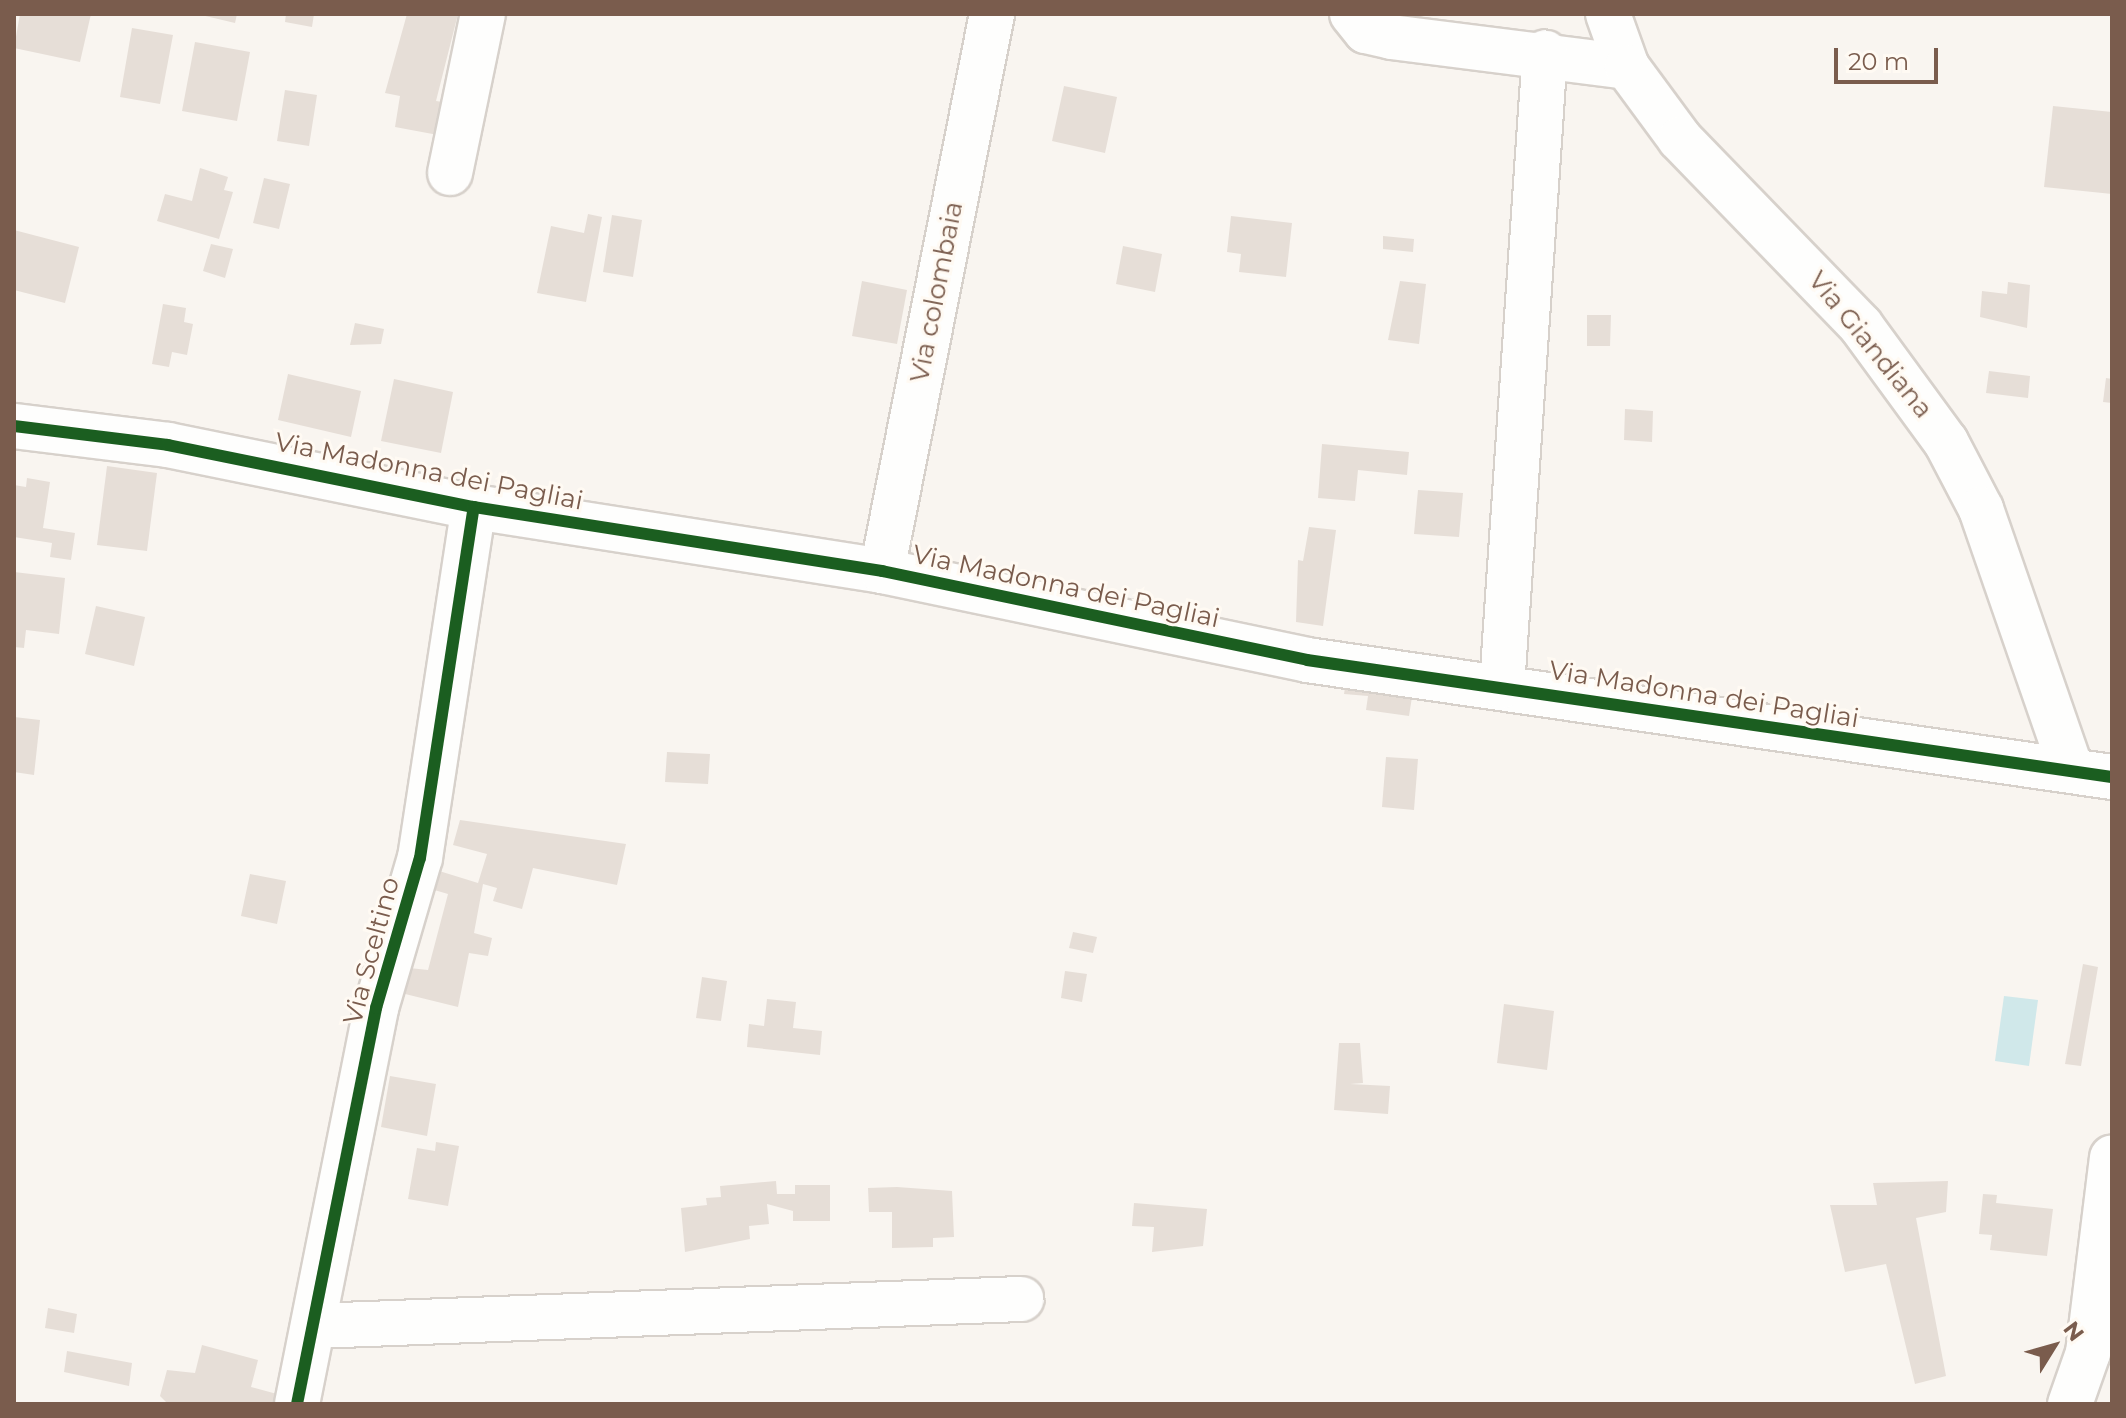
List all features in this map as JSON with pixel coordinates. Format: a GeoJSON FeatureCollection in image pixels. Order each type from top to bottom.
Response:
{"type":"FeatureCollection","features":[{"type":"Feature","properties":{"kind":"street"},"geometry":{"type":"LineString","coordinates":[[450,173],[483,14]]}},
{"type":"Feature","properties":{"kind":"street","name":"Via colombaia"},"geometry":{"type":"LineString","coordinates":[[882,571],[992,14]]}},
{"type":"Feature","properties":{"kind":"street"},"geometry":{"type":"LineString","coordinates":[[1352,14],[1366,31],[1391,37],[1545,52],[1627,67]]}},
{"type":"Feature","properties":{"kind":"street","name":"Via Giandiana"},"geometry":{"type":"LineString","coordinates":[[1608,14],[1627,67],[1721,187],[1861,326],[1946,442],[1981,509],[2091,773]]}},
{"type":"Feature","properties":{"kind":"street"},"geometry":{"type":"LineString","coordinates":[[1502,686],[1545,52]]}},
{"type":"Feature","properties":{"kind":"street","name":"Via Madonna dei Pagliai"},"geometry":{"type":"LineString","coordinates":[[14,426],[168,445],[474,507],[882,571],[1307,660],[2091,773]]}},
{"type":"Feature","properties":{"kind":"street","name":"Via Sceltino"},"geometry":{"type":"LineString","coordinates":[[297,1404],[376,1008],[420,858],[474,507]]}},
{"type":"Feature","properties":{"kind":"street"},"geometry":{"type":"LineString","coordinates":[[2070,1404],[2100,1351],[2112,1157]]}},
{"type":"Feature","properties":{"kind":"street"},"geometry":{"type":"LineString","coordinates":[[315,1326],[1021,1299]]}},
{"type":"Feature","properties":{"kind":"water"},"geometry":{"type":"Polygon","coordinates":[[[2004,996],[2038,1000],[2029,1066],[1995,1061],[2004,996]]]}},
{"type":"Feature","properties":{"kind":"building"},"geometry":{"type":"Polygon","coordinates":[[[20,14],[91,14],[80,62],[14,48],[20,14]]]}},
{"type":"Feature","properties":{"kind":"building"},"geometry":{"type":"Polygon","coordinates":[[[197,14],[237,14],[235,23],[197,14]]]}},
{"type":"Feature","properties":{"kind":"building"},"geometry":{"type":"Polygon","coordinates":[[[286,14],[314,14],[312,27],[285,22],[286,14]]]}},
{"type":"Feature","properties":{"kind":"building"},"geometry":{"type":"Polygon","coordinates":[[[407,14],[458,14],[436,101],[443,102],[438,135],[395,127],[400,96],[385,93],[407,14]]]}},
{"type":"Feature","properties":{"kind":"building"},"geometry":{"type":"Polygon","coordinates":[[[132,28],[173,35],[160,104],[120,97],[132,28]]]}},
{"type":"Feature","properties":{"kind":"building"},"geometry":{"type":"Polygon","coordinates":[[[195,42],[250,52],[237,121],[182,111],[195,42]]]}},
{"type":"Feature","properties":{"kind":"building"},"geometry":{"type":"Polygon","coordinates":[[[1064,86],[1117,97],[1105,153],[1052,141],[1064,86]]]}},
{"type":"Feature","properties":{"kind":"building"},"geometry":{"type":"Polygon","coordinates":[[[285,90],[317,95],[309,146],[277,141],[285,90]]]}},
{"type":"Feature","properties":{"kind":"building"},"geometry":{"type":"Polygon","coordinates":[[[2053,106],[2112,112],[2112,194],[2044,187],[2053,106]]]}},
{"type":"Feature","properties":{"kind":"building"},"geometry":{"type":"Polygon","coordinates":[[[200,168],[228,177],[224,190],[233,192],[219,239],[157,221],[165,194],[192,201],[200,168]]]}},
{"type":"Feature","properties":{"kind":"building"},"geometry":{"type":"Polygon","coordinates":[[[264,178],[290,184],[279,229],[253,223],[264,178]]]}},
{"type":"Feature","properties":{"kind":"building"},"geometry":{"type":"Polygon","coordinates":[[[588,214],[602,217],[586,302],[537,293],[551,226],[584,233],[588,214]]]}},
{"type":"Feature","properties":{"kind":"building"},"geometry":{"type":"Polygon","coordinates":[[[612,215],[642,220],[633,277],[603,272],[612,215]]]}},
{"type":"Feature","properties":{"kind":"building"},"geometry":{"type":"Polygon","coordinates":[[[1231,216],[1292,223],[1286,277],[1239,272],[1241,254],[1227,252],[1231,216]]]}},
{"type":"Feature","properties":{"kind":"building"},"geometry":{"type":"Polygon","coordinates":[[[14,230],[79,247],[65,303],[14,290],[14,230]]]}},
{"type":"Feature","properties":{"kind":"building"},"geometry":{"type":"Polygon","coordinates":[[[1383,236],[1414,239],[1413,252],[1383,249],[1383,236]]]}},
{"type":"Feature","properties":{"kind":"building"},"geometry":{"type":"Polygon","coordinates":[[[211,244],[233,249],[225,278],[203,271],[211,244]]]}},
{"type":"Feature","properties":{"kind":"building"},"geometry":{"type":"Polygon","coordinates":[[[1123,246],[1162,254],[1155,292],[1116,284],[1123,246]]]}},
{"type":"Feature","properties":{"kind":"building"},"geometry":{"type":"Polygon","coordinates":[[[862,281],[907,290],[897,344],[852,336],[862,281]]]}},
{"type":"Feature","properties":{"kind":"building"},"geometry":{"type":"Polygon","coordinates":[[[1400,281],[1426,284],[1419,344],[1388,340],[1400,281]]]}},
{"type":"Feature","properties":{"kind":"building"},"geometry":{"type":"Polygon","coordinates":[[[2008,282],[2030,285],[2027,328],[1980,317],[1982,291],[2007,294],[2008,282]]]}},
{"type":"Feature","properties":{"kind":"building"},"geometry":{"type":"Polygon","coordinates":[[[163,304],[186,308],[184,322],[193,324],[187,355],[172,352],[169,367],[152,364],[163,304]]]}},
{"type":"Feature","properties":{"kind":"building"},"geometry":{"type":"Polygon","coordinates":[[[1587,315],[1611,315],[1610,346],[1587,346],[1587,315]]]}},
{"type":"Feature","properties":{"kind":"building"},"geometry":{"type":"Polygon","coordinates":[[[355,323],[384,329],[381,344],[350,345],[355,323]]]}},
{"type":"Feature","properties":{"kind":"building"},"geometry":{"type":"Polygon","coordinates":[[[1989,371],[2030,376],[2028,398],[1986,393],[1989,371]]]}},
{"type":"Feature","properties":{"kind":"building"},"geometry":{"type":"Polygon","coordinates":[[[288,374],[361,391],[351,437],[278,420],[288,374]]]}},
{"type":"Feature","properties":{"kind":"building"},"geometry":{"type":"Polygon","coordinates":[[[2106,378],[2112,379],[2112,403],[2103,402],[2106,378]]]}},
{"type":"Feature","properties":{"kind":"building"},"geometry":{"type":"Polygon","coordinates":[[[394,379],[453,392],[441,453],[381,441],[394,379]]]}},
{"type":"Feature","properties":{"kind":"building"},"geometry":{"type":"Polygon","coordinates":[[[1625,409],[1653,411],[1652,442],[1624,440],[1625,409]]]}},
{"type":"Feature","properties":{"kind":"building"},"geometry":{"type":"Polygon","coordinates":[[[1322,444],[1409,452],[1407,475],[1358,470],[1355,501],[1318,498],[1322,444]]]}},
{"type":"Feature","properties":{"kind":"building"},"geometry":{"type":"Polygon","coordinates":[[[107,466],[157,473],[147,551],[97,545],[107,466]]]}},
{"type":"Feature","properties":{"kind":"building"},"geometry":{"type":"Polygon","coordinates":[[[27,478],[50,482],[43,528],[75,533],[71,560],[50,557],[52,543],[14,537],[14,485],[26,487],[27,478]]]}},
{"type":"Feature","properties":{"kind":"building"},"geometry":{"type":"Polygon","coordinates":[[[1418,490],[1463,493],[1459,537],[1414,534],[1418,490]]]}},
{"type":"Feature","properties":{"kind":"building"},"geometry":{"type":"Polygon","coordinates":[[[1309,527],[1336,530],[1323,626],[1296,622],[1298,560],[1303,561],[1309,527]]]}},
{"type":"Feature","properties":{"kind":"building"},"geometry":{"type":"Polygon","coordinates":[[[14,572],[65,578],[59,634],[26,630],[24,648],[14,647],[14,572]]]}},
{"type":"Feature","properties":{"kind":"building"},"geometry":{"type":"Polygon","coordinates":[[[96,606],[145,617],[134,666],[85,654],[96,606]]]}},
{"type":"Feature","properties":{"kind":"building"},"geometry":{"type":"Polygon","coordinates":[[[1348,669],[1415,678],[1409,716],[1366,710],[1368,696],[1344,694],[1348,669]]]}},
{"type":"Feature","properties":{"kind":"building"},"geometry":{"type":"Polygon","coordinates":[[[14,717],[40,720],[34,775],[14,772],[14,717]]]}},
{"type":"Feature","properties":{"kind":"building"},"geometry":{"type":"Polygon","coordinates":[[[667,752],[710,754],[708,784],[665,782],[667,752]]]}},
{"type":"Feature","properties":{"kind":"building"},"geometry":{"type":"Polygon","coordinates":[[[1386,757],[1418,759],[1414,810],[1382,807],[1386,757]]]}},
{"type":"Feature","properties":{"kind":"building"},"geometry":{"type":"Polygon","coordinates":[[[460,820],[626,844],[617,885],[533,868],[522,909],[493,901],[497,888],[483,884],[474,933],[492,938],[488,956],[469,953],[458,1007],[393,991],[400,967],[428,970],[448,894],[431,889],[436,870],[478,883],[487,854],[453,845],[460,820]]]}},
{"type":"Feature","properties":{"kind":"building"},"geometry":{"type":"Polygon","coordinates":[[[250,874],[286,881],[277,924],[241,916],[250,874]]]}},
{"type":"Feature","properties":{"kind":"building"},"geometry":{"type":"Polygon","coordinates":[[[1073,932],[1097,937],[1093,953],[1069,948],[1073,932]]]}},
{"type":"Feature","properties":{"kind":"building"},"geometry":{"type":"Polygon","coordinates":[[[2083,964],[2098,967],[2081,1066],[2065,1064],[2083,964]]]}},
{"type":"Feature","properties":{"kind":"building"},"geometry":{"type":"Polygon","coordinates":[[[1065,971],[1087,974],[1082,1002],[1061,998],[1065,971]]]}},
{"type":"Feature","properties":{"kind":"building"},"geometry":{"type":"Polygon","coordinates":[[[702,977],[727,981],[721,1021],[696,1018],[702,977]]]}},
{"type":"Feature","properties":{"kind":"building"},"geometry":{"type":"Polygon","coordinates":[[[767,999],[796,1002],[793,1028],[822,1031],[820,1055],[747,1047],[749,1024],[764,1026],[767,999]]]}},
{"type":"Feature","properties":{"kind":"building"},"geometry":{"type":"Polygon","coordinates":[[[1504,1004],[1554,1011],[1547,1070],[1497,1063],[1504,1004]]]}},
{"type":"Feature","properties":{"kind":"building"},"geometry":{"type":"Polygon","coordinates":[[[1339,1043],[1360,1043],[1363,1083],[1350,1084],[1390,1086],[1388,1114],[1334,1110],[1339,1043]]]}},
{"type":"Feature","properties":{"kind":"building"},"geometry":{"type":"Polygon","coordinates":[[[390,1076],[436,1084],[427,1136],[381,1127],[390,1076]]]}},
{"type":"Feature","properties":{"kind":"building"},"geometry":{"type":"Polygon","coordinates":[[[436,1142],[459,1146],[448,1206],[408,1199],[417,1148],[435,1151],[436,1142]]]}},
{"type":"Feature","properties":{"kind":"building"},"geometry":{"type":"Polygon","coordinates":[[[776,1181],[777,1194],[795,1194],[795,1185],[830,1185],[830,1221],[793,1221],[793,1211],[767,1204],[769,1224],[749,1226],[750,1239],[685,1252],[681,1208],[707,1205],[706,1198],[721,1197],[720,1186],[776,1181]]]}},
{"type":"Feature","properties":{"kind":"building"},"geometry":{"type":"Polygon","coordinates":[[[1948,1181],[1946,1212],[1916,1218],[1946,1376],[1915,1384],[1886,1264],[1845,1272],[1830,1205],[1877,1205],[1873,1183],[1948,1181]]]}},
{"type":"Feature","properties":{"kind":"building"},"geometry":{"type":"Polygon","coordinates":[[[868,1188],[952,1191],[954,1237],[933,1238],[933,1247],[892,1248],[892,1212],[869,1212],[868,1188]]]}},
{"type":"Feature","properties":{"kind":"building"},"geometry":{"type":"Polygon","coordinates":[[[1983,1194],[1997,1195],[1996,1203],[2053,1209],[2047,1256],[1990,1250],[1992,1235],[1979,1234],[1983,1194]]]}},
{"type":"Feature","properties":{"kind":"building"},"geometry":{"type":"Polygon","coordinates":[[[1134,1203],[1207,1209],[1203,1246],[1152,1252],[1154,1227],[1132,1226],[1134,1203]]]}},
{"type":"Feature","properties":{"kind":"building"},"geometry":{"type":"Polygon","coordinates":[[[48,1308],[77,1314],[74,1333],[45,1328],[48,1308]]]}},
{"type":"Feature","properties":{"kind":"building"},"geometry":{"type":"Polygon","coordinates":[[[202,1345],[258,1360],[251,1387],[288,1397],[286,1404],[168,1404],[160,1396],[167,1370],[195,1373],[202,1345]]]}},
{"type":"Feature","properties":{"kind":"building"},"geometry":{"type":"Polygon","coordinates":[[[67,1351],[132,1363],[129,1386],[64,1372],[67,1351]]]}},
{"type":"Feature","properties":{"kind":"cycle path"},"geometry":{"type":"LineString","coordinates":[[14,426],[168,445],[474,507],[882,571],[1307,660],[2112,777]]}},
{"type":"Feature","properties":{"kind":"cycle path"},"geometry":{"type":"LineString","coordinates":[[297,1404],[376,1008],[420,858],[474,507]]}}]}
